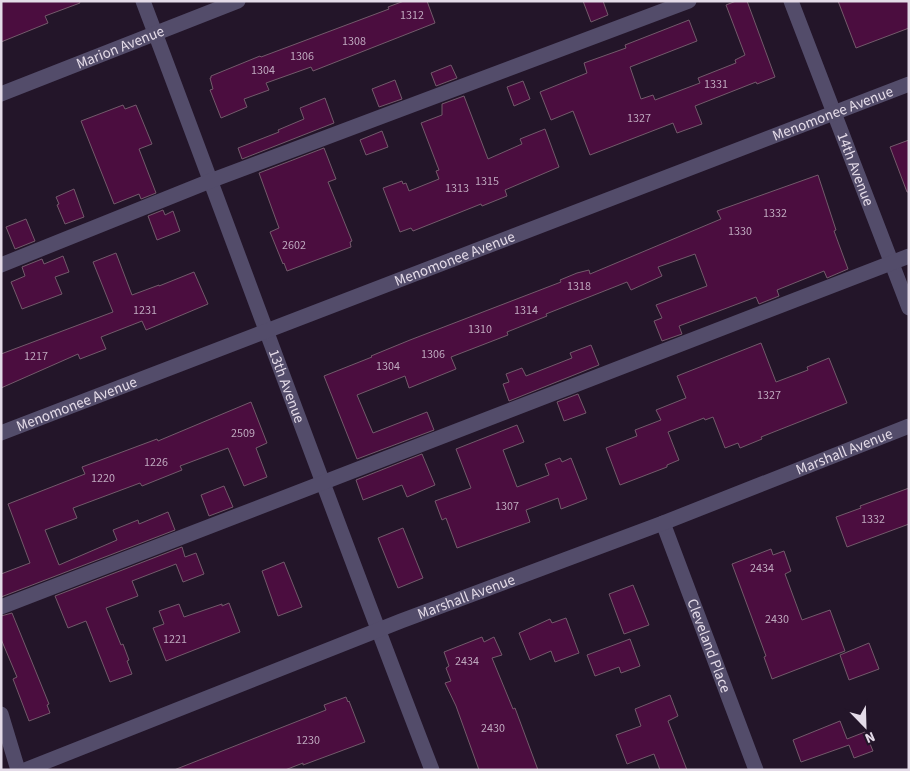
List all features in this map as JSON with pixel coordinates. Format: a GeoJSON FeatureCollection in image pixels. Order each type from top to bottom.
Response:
{"type":"FeatureCollection","features":[{"type":"Feature","properties":{"kind":"street","name":"13th Avenue"},"geometry":{"type":"LineString","coordinates":[[143,1],[267,332],[321,483],[432,770]]}},
{"type":"Feature","properties":{"kind":"street","name":"Marion Avenue"},"geometry":{"type":"LineString","coordinates":[[1,94],[238,1]]}},
{"type":"Feature","properties":{"kind":"street"},"geometry":{"type":"LineString","coordinates":[[1,265],[210,181],[689,1]]}},
{"type":"Feature","properties":{"kind":"street","name":"14th Avenue"},"geometry":{"type":"LineString","coordinates":[[791,1],[909,308]]}},
{"type":"Feature","properties":{"kind":"street","name":"Menomonee Avenue"},"geometry":{"type":"LineString","coordinates":[[1,434],[909,84]]}},
{"type":"Feature","properties":{"kind":"street"},"geometry":{"type":"LineString","coordinates":[[1,607],[909,256]]}},
{"type":"Feature","properties":{"kind":"street","name":"Marshall Avenue"},"geometry":{"type":"LineString","coordinates":[[25,770],[378,630],[663,523],[909,426]]}},
{"type":"Feature","properties":{"kind":"street","name":"Cleveland Place"},"geometry":{"type":"LineString","coordinates":[[663,523],[756,770]]}},
{"type":"Feature","properties":{"kind":"street"},"geometry":{"type":"LineString","coordinates":[[1,714],[18,770]]}},
{"type":"Feature","properties":{"kind":"building"},"geometry":{"type":"Polygon","coordinates":[[[1,1],[79,1],[80,3],[45,16],[48,23],[1,42],[1,1]]]}},
{"type":"Feature","properties":{"kind":"building"},"geometry":{"type":"Polygon","coordinates":[[[404,1],[427,1],[435,23],[313,71],[311,67],[266,83],[269,90],[244,99],[247,107],[221,118],[210,90],[213,89],[211,76],[389,9],[388,7],[404,1]]]}},
{"type":"Feature","properties":{"kind":"building"},"geometry":{"type":"Polygon","coordinates":[[[583,1],[603,1],[608,15],[591,22],[583,1]]]}},
{"type":"Feature","properties":{"kind":"building"},"geometry":{"type":"Polygon","coordinates":[[[736,1],[747,1],[775,77],[757,84],[756,82],[695,106],[702,124],[677,133],[673,123],[590,155],[573,111],[551,120],[540,92],[587,73],[584,63],[626,48],[625,45],[689,20],[697,41],[630,67],[641,99],[653,95],[655,100],[700,83],[698,78],[736,63],[735,60],[745,55],[726,5],[736,1]]]}},
{"type":"Feature","properties":{"kind":"building"},"geometry":{"type":"Polygon","coordinates":[[[838,1],[909,1],[909,28],[856,48],[838,1]]]}},
{"type":"Feature","properties":{"kind":"building"},"geometry":{"type":"Polygon","coordinates":[[[451,65],[457,78],[436,86],[431,73],[451,65]]]}},
{"type":"Feature","properties":{"kind":"building"},"geometry":{"type":"Polygon","coordinates":[[[395,80],[402,99],[379,107],[372,89],[395,80]]]}},
{"type":"Feature","properties":{"kind":"building"},"geometry":{"type":"Polygon","coordinates":[[[523,81],[530,99],[514,106],[507,87],[523,81]]]}},
{"type":"Feature","properties":{"kind":"building"},"geometry":{"type":"Polygon","coordinates":[[[464,96],[488,159],[522,144],[520,139],[545,129],[559,167],[505,190],[507,196],[482,206],[481,204],[413,231],[411,228],[400,232],[383,188],[402,181],[403,184],[406,183],[409,191],[439,179],[436,171],[439,170],[421,123],[442,115],[442,104],[464,96]]]}},
{"type":"Feature","properties":{"kind":"building"},"geometry":{"type":"Polygon","coordinates":[[[325,98],[334,123],[242,159],[238,148],[279,132],[278,130],[304,119],[300,108],[325,98]]]}},
{"type":"Feature","properties":{"kind":"building"},"geometry":{"type":"Polygon","coordinates":[[[123,105],[125,109],[136,105],[152,144],[139,149],[156,193],[141,199],[139,194],[114,204],[81,121],[123,105]]]}},
{"type":"Feature","properties":{"kind":"building"},"geometry":{"type":"Polygon","coordinates":[[[382,131],[388,147],[366,155],[360,140],[382,131]]]}},
{"type":"Feature","properties":{"kind":"building"},"geometry":{"type":"Polygon","coordinates":[[[909,140],[909,192],[907,192],[890,147],[909,140]]]}},
{"type":"Feature","properties":{"kind":"building"},"geometry":{"type":"Polygon","coordinates":[[[324,148],[336,179],[328,182],[352,241],[350,242],[351,247],[287,271],[270,232],[279,228],[259,173],[324,148]]]}},
{"type":"Feature","properties":{"kind":"building"},"geometry":{"type":"Polygon","coordinates":[[[818,175],[836,230],[834,231],[848,269],[827,278],[824,271],[777,290],[779,296],[759,304],[756,297],[679,326],[682,334],[662,341],[654,321],[662,318],[656,305],[707,286],[695,254],[658,267],[662,276],[631,290],[627,282],[546,314],[547,316],[507,332],[508,335],[451,357],[456,369],[409,388],[405,376],[357,395],[373,433],[427,412],[434,430],[357,459],[324,376],[410,340],[561,282],[560,280],[577,273],[589,270],[590,274],[721,219],[717,211],[818,175]]]}},
{"type":"Feature","properties":{"kind":"building"},"geometry":{"type":"Polygon","coordinates":[[[74,189],[84,217],[65,224],[57,205],[59,204],[56,197],[74,189]]]}},
{"type":"Feature","properties":{"kind":"building"},"geometry":{"type":"Polygon","coordinates":[[[163,210],[165,215],[173,211],[180,231],[157,240],[148,216],[163,210]]]}},
{"type":"Feature","properties":{"kind":"building"},"geometry":{"type":"Polygon","coordinates":[[[26,219],[35,241],[15,249],[6,227],[26,219]]]}},
{"type":"Feature","properties":{"kind":"building"},"geometry":{"type":"Polygon","coordinates":[[[116,253],[132,295],[194,272],[208,304],[146,330],[142,321],[101,337],[106,349],[80,359],[78,354],[1,388],[1,354],[113,312],[93,262],[116,253]]]}},
{"type":"Feature","properties":{"kind":"building"},"geometry":{"type":"Polygon","coordinates":[[[63,256],[69,272],[55,277],[62,294],[22,309],[11,282],[25,276],[22,267],[42,259],[44,264],[63,256]]]}},
{"type":"Feature","properties":{"kind":"building"},"geometry":{"type":"Polygon","coordinates":[[[761,343],[776,382],[808,370],[807,367],[829,358],[847,403],[761,437],[762,439],[740,448],[738,443],[725,448],[713,417],[705,420],[704,418],[668,432],[679,460],[667,465],[667,467],[620,485],[606,448],[637,436],[635,430],[661,420],[656,410],[686,398],[677,376],[761,343]]]}},
{"type":"Feature","properties":{"kind":"building"},"geometry":{"type":"Polygon","coordinates":[[[591,345],[599,365],[509,401],[503,384],[509,382],[506,374],[522,368],[526,376],[572,358],[570,353],[591,345]]]}},
{"type":"Feature","properties":{"kind":"building"},"geometry":{"type":"Polygon","coordinates":[[[578,394],[586,413],[564,421],[557,402],[578,394]]]}},
{"type":"Feature","properties":{"kind":"building"},"geometry":{"type":"Polygon","coordinates":[[[251,402],[267,443],[256,448],[267,477],[244,486],[228,448],[180,466],[182,470],[142,486],[140,483],[73,508],[77,518],[45,530],[59,565],[117,540],[113,530],[138,520],[139,524],[168,512],[175,530],[1,597],[1,574],[30,563],[8,504],[85,474],[82,467],[157,439],[158,441],[251,402]]]}},
{"type":"Feature","properties":{"kind":"building"},"geometry":{"type":"Polygon","coordinates":[[[517,425],[524,442],[503,450],[517,487],[549,475],[545,464],[560,458],[562,462],[571,458],[587,499],[561,509],[558,498],[526,510],[530,522],[457,548],[446,518],[442,520],[435,501],[471,488],[456,449],[517,425]]]}},
{"type":"Feature","properties":{"kind":"building"},"geometry":{"type":"Polygon","coordinates":[[[422,454],[435,485],[407,497],[402,485],[363,500],[356,480],[422,454]]]}},
{"type":"Feature","properties":{"kind":"building"},"geometry":{"type":"Polygon","coordinates":[[[224,486],[233,507],[209,516],[201,495],[224,486]]]}},
{"type":"Feature","properties":{"kind":"building"},"geometry":{"type":"Polygon","coordinates":[[[909,488],[909,524],[847,547],[836,517],[909,488]]]}},
{"type":"Feature","properties":{"kind":"building"},"geometry":{"type":"Polygon","coordinates":[[[403,528],[423,578],[398,588],[378,538],[403,528]]]}},
{"type":"Feature","properties":{"kind":"building"},"geometry":{"type":"Polygon","coordinates":[[[182,547],[185,557],[196,553],[204,574],[183,582],[176,564],[132,581],[138,596],[106,608],[121,645],[123,644],[132,674],[110,682],[86,621],[68,628],[55,596],[182,547]]]}},
{"type":"Feature","properties":{"kind":"building"},"geometry":{"type":"Polygon","coordinates":[[[771,549],[773,555],[784,551],[791,571],[785,574],[802,620],[830,610],[845,651],[772,679],[764,657],[766,656],[732,564],[771,549]]]}},
{"type":"Feature","properties":{"kind":"building"},"geometry":{"type":"Polygon","coordinates":[[[284,562],[302,607],[278,616],[262,571],[284,562]]]}},
{"type":"Feature","properties":{"kind":"building"},"geometry":{"type":"Polygon","coordinates":[[[633,585],[649,625],[624,634],[609,594],[633,585]]]}},
{"type":"Feature","properties":{"kind":"building"},"geometry":{"type":"Polygon","coordinates":[[[229,603],[240,632],[166,661],[153,628],[164,624],[159,611],[179,604],[184,617],[229,603]]]}},
{"type":"Feature","properties":{"kind":"building"},"geometry":{"type":"Polygon","coordinates":[[[12,613],[49,704],[47,705],[50,713],[29,721],[13,679],[17,677],[1,639],[1,616],[12,613]]]}},
{"type":"Feature","properties":{"kind":"building"},"geometry":{"type":"Polygon","coordinates":[[[566,618],[579,653],[555,662],[551,651],[530,660],[519,633],[550,619],[552,623],[566,618]]]}},
{"type":"Feature","properties":{"kind":"building"},"geometry":{"type":"Polygon","coordinates":[[[482,637],[484,642],[494,637],[502,655],[492,658],[513,709],[515,708],[538,770],[479,770],[456,706],[445,683],[451,681],[446,668],[449,666],[444,652],[482,637]]]}},
{"type":"Feature","properties":{"kind":"building"},"geometry":{"type":"Polygon","coordinates":[[[630,639],[640,666],[621,673],[619,667],[595,676],[587,655],[630,639]]]}},
{"type":"Feature","properties":{"kind":"building"},"geometry":{"type":"Polygon","coordinates":[[[869,643],[879,669],[849,680],[840,655],[869,643]]]}},
{"type":"Feature","properties":{"kind":"building"},"geometry":{"type":"Polygon","coordinates":[[[670,695],[678,716],[668,721],[687,770],[660,770],[654,754],[627,764],[616,735],[641,726],[635,709],[670,695]]]}},
{"type":"Feature","properties":{"kind":"building"},"geometry":{"type":"Polygon","coordinates":[[[346,697],[365,742],[285,770],[174,770],[326,710],[324,705],[346,697]]]}},
{"type":"Feature","properties":{"kind":"building"},"geometry":{"type":"Polygon","coordinates":[[[840,721],[847,739],[865,732],[873,751],[854,758],[849,745],[801,762],[793,740],[840,721]]]}}]}
